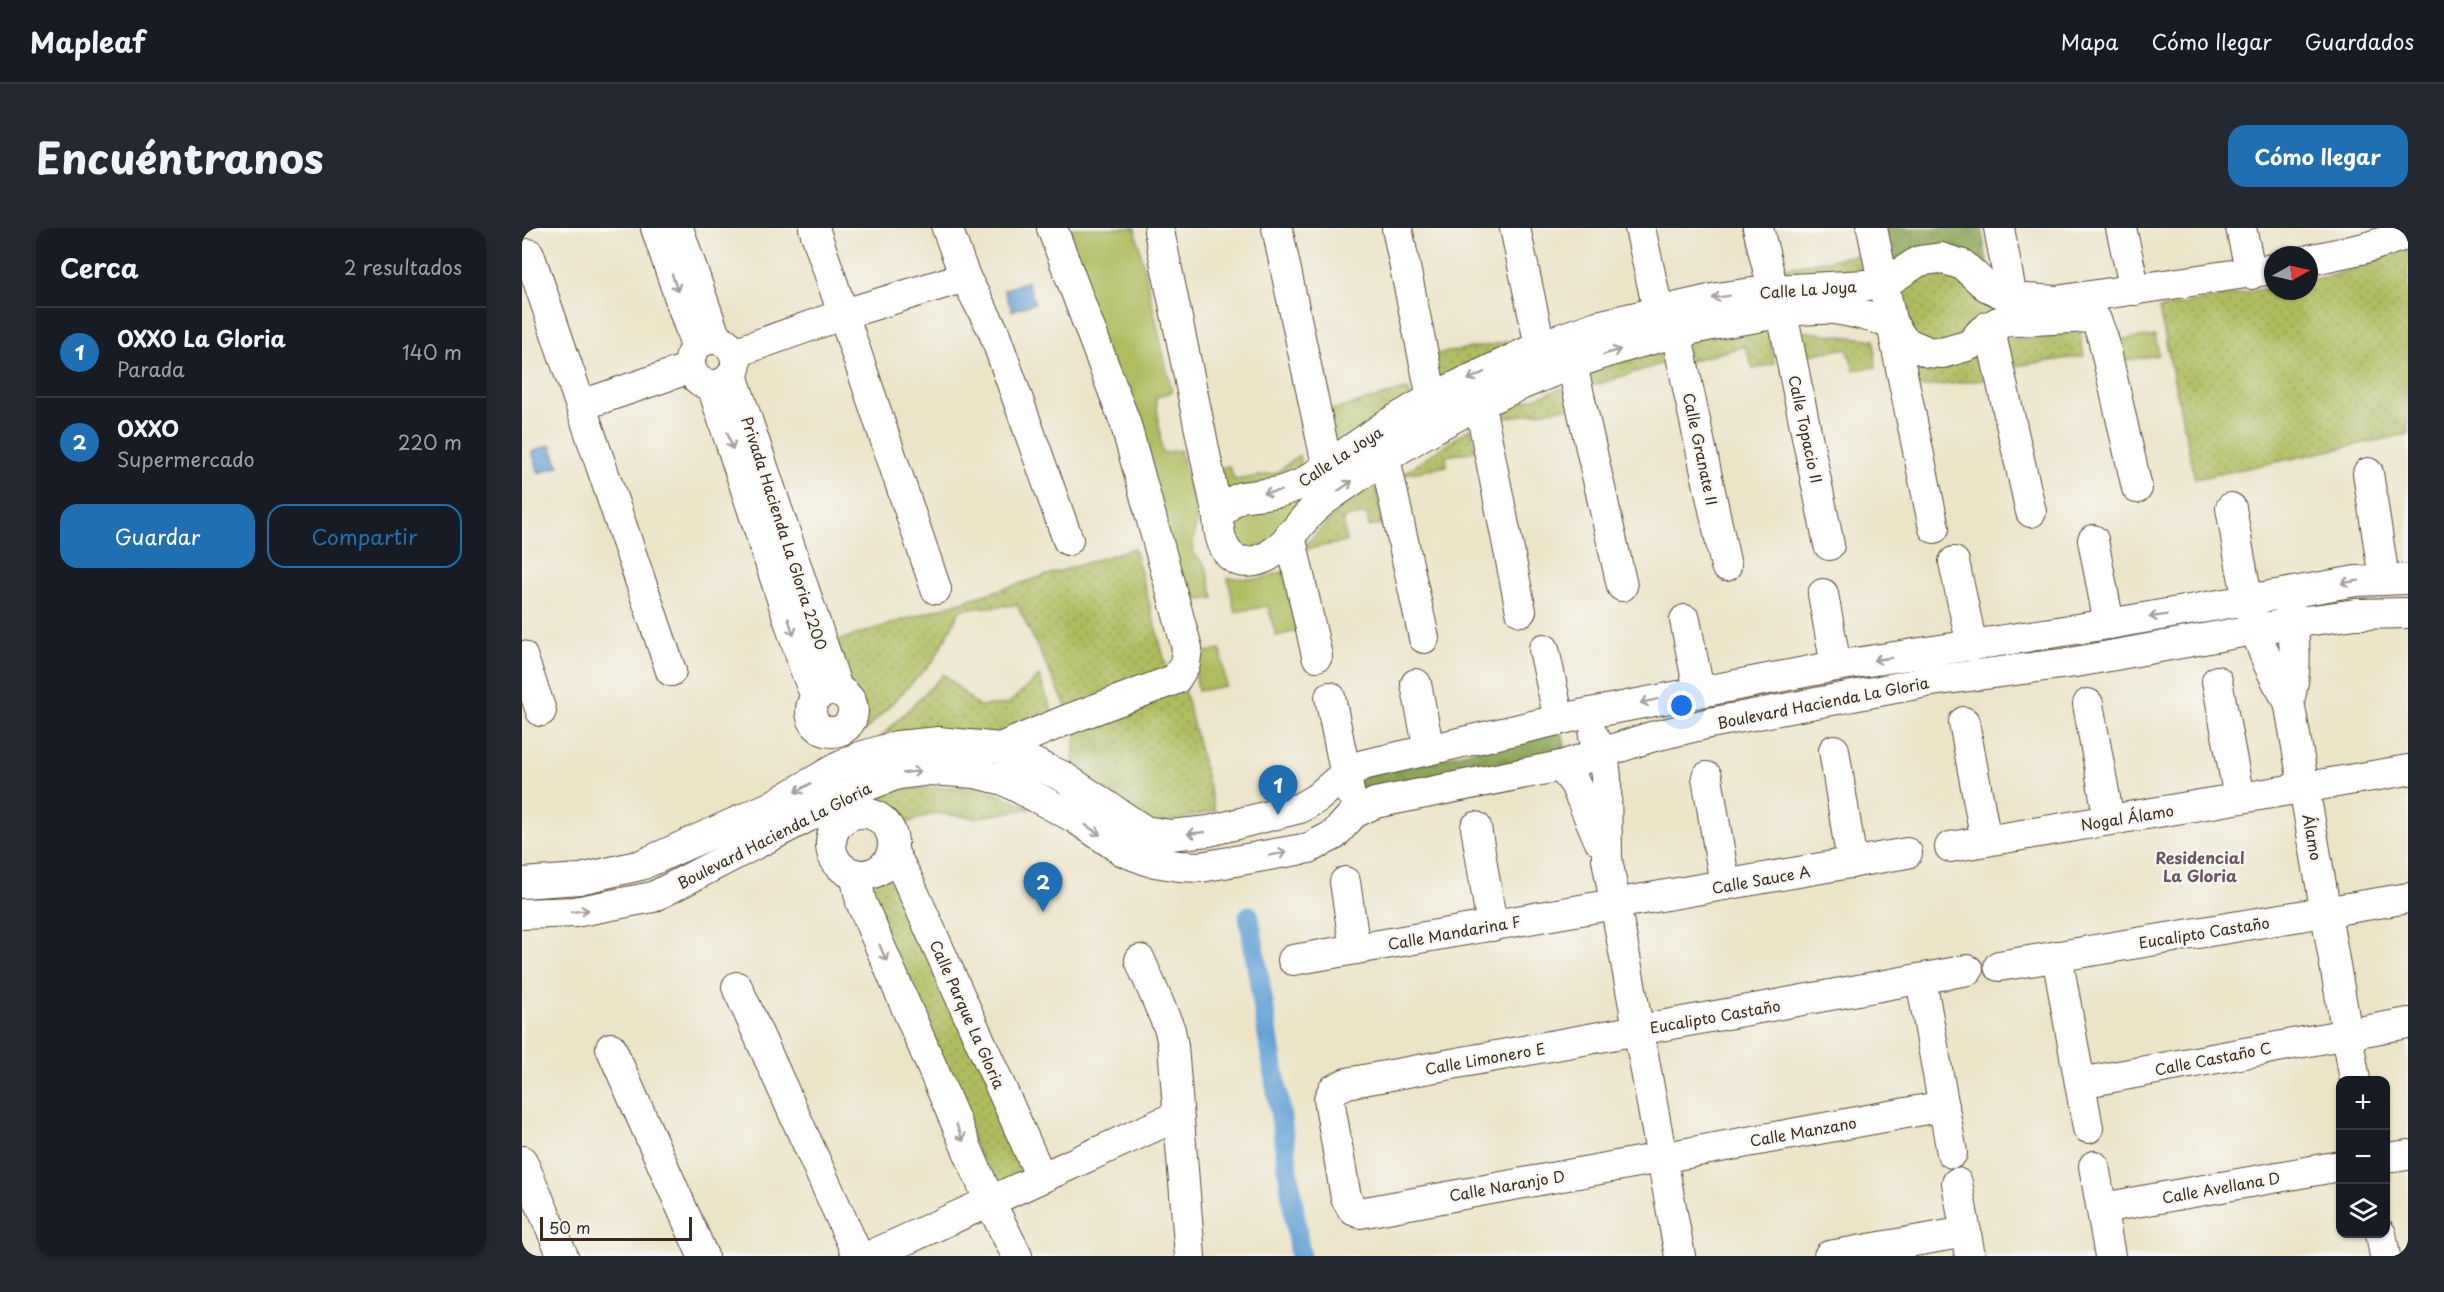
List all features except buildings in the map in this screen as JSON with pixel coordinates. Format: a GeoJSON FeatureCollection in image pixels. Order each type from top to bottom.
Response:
{"type":"FeatureCollection","features":[{"type":"Feature","properties":{"kind":"street","name":"Privada Hacienda La Gloria 2200"},"geometry":{"type":"LineString","coordinates":[[656,228],[714,361]]}},
{"type":"Feature","properties":{"kind":"street","name":"Privada Hacienda La Gloria 2200"},"geometry":{"type":"LineString","coordinates":[[678,228],[714,361],[827,694],[812,704],[813,719],[823,730],[839,728],[855,770]]}},
{"type":"Feature","properties":{"kind":"street"},"geometry":{"type":"LineString","coordinates":[[814,228],[936,589]]}},
{"type":"Feature","properties":{"kind":"street"},"geometry":{"type":"LineString","coordinates":[[947,228],[964,277],[993,330],[1068,540]]}},
{"type":"Feature","properties":{"kind":"street"},"geometry":{"type":"LineString","coordinates":[[522,883],[580,879],[641,865],[855,770],[897,746],[939,741],[1000,748],[1176,679],[1185,664],[1187,648],[1125,422],[1052,228]]}},
{"type":"Feature","properties":{"kind":"street"},"geometry":{"type":"LineString","coordinates":[[1277,228],[1327,465]]}},
{"type":"Feature","properties":{"kind":"street"},"geometry":{"type":"LineString","coordinates":[[1397,228],[1432,398]]}},
{"type":"Feature","properties":{"kind":"street"},"geometry":{"type":"LineString","coordinates":[[1515,228],[1540,346]]}},
{"type":"Feature","properties":{"kind":"street","name":"Calle Granate II"},"geometry":{"type":"LineString","coordinates":[[1640,228],[1667,321],[1726,566]]}},
{"type":"Feature","properties":{"kind":"street","name":"Calle Topacio II"},"geometry":{"type":"LineString","coordinates":[[1758,228],[1778,301],[1829,545]]}},
{"type":"Feature","properties":{"kind":"street"},"geometry":{"type":"LineString","coordinates":[[1872,228],[1934,528]]}},
{"type":"Feature","properties":{"kind":"street"},"geometry":{"type":"LineString","coordinates":[[1999,228],[2012,298]]}},
{"type":"Feature","properties":{"kind":"street"},"geometry":{"type":"LineString","coordinates":[[2121,228],[2135,290]]}},
{"type":"Feature","properties":{"kind":"street"},"geometry":{"type":"LineString","coordinates":[[1884,284],[1919,261],[1941,258],[1963,265],[1986,286],[2012,298],[2056,301],[2262,271],[2241,228]]}},
{"type":"Feature","properties":{"kind":"street"},"geometry":{"type":"LineString","coordinates":[[1159,231],[1218,517]]}},
{"type":"Feature","properties":{"kind":"street"},"geometry":{"type":"LineString","coordinates":[[2318,257],[2363,238],[2408,234]]}},
{"type":"Feature","properties":{"kind":"street"},"geometry":{"type":"LineString","coordinates":[[529,254],[671,671]]}},
{"type":"Feature","properties":{"kind":"street"},"geometry":{"type":"LineString","coordinates":[[582,405],[844,314],[964,277]]}},
{"type":"Feature","properties":{"kind":"street","name":"Calle La Joya"},"geometry":{"type":"LineString","coordinates":[[1667,321],[1596,326],[1540,346],[1514,373],[1479,405],[1385,458],[1316,506],[1272,554],[1254,562],[1239,560],[1224,549],[1219,536],[1218,517],[1224,508],[1241,497],[1279,492],[1294,486],[1386,425],[1432,398],[1514,373],[1572,364],[1667,321],[1717,298],[1778,301],[1834,298],[1884,284]]}},
{"type":"Feature","properties":{"kind":"street","name":"Calle La Joya"},"geometry":{"type":"LineString","coordinates":[[1834,298],[1891,322]]}},
{"type":"Feature","properties":{"kind":"street"},"geometry":{"type":"LineString","coordinates":[[1891,322],[1905,342],[1928,352],[1942,353],[1970,345],[1989,326],[2010,320],[2090,317],[2096,320],[2101,328],[2137,488]]}},
{"type":"Feature","properties":{"kind":"street"},"geometry":{"type":"LineString","coordinates":[[1989,326],[2031,512]]}},
{"type":"Feature","properties":{"kind":"street"},"geometry":{"type":"LineString","coordinates":[[1572,364],[1622,586]]}},
{"type":"Feature","properties":{"kind":"street"},"geometry":{"type":"LineString","coordinates":[[1479,405],[1521,611]]}},
{"type":"Feature","properties":{"kind":"street"},"geometry":{"type":"LineString","coordinates":[[1385,458],[1424,638]]}},
{"type":"Feature","properties":{"kind":"street"},"geometry":{"type":"LineString","coordinates":[[2368,473],[2396,579]]}},
{"type":"Feature","properties":{"kind":"street"},"geometry":{"type":"LineString","coordinates":[[2231,508],[2248,601],[2256,630],[2275,680],[2289,701]]}},
{"type":"Feature","properties":{"kind":"street"},"geometry":{"type":"LineString","coordinates":[[1290,535],[1317,656]]}},
{"type":"Feature","properties":{"kind":"street"},"geometry":{"type":"LineString","coordinates":[[2093,540],[2109,624]]}},
{"type":"Feature","properties":{"kind":"street"},"geometry":{"type":"LineString","coordinates":[[1954,561],[1972,646]]}},
{"type":"Feature","properties":{"kind":"street","name":"Boulevard Hacienda La Gloria"},"geometry":{"type":"LineString","coordinates":[[522,914],[575,912],[653,897],[781,832],[839,811],[855,770],[898,774],[930,770],[975,773],[1004,780],[1075,818],[1124,850],[1149,861],[1201,867],[1309,848],[1334,835],[1354,813],[1375,803],[1561,766],[1651,737],[1930,667],[1972,646],[2356,581],[2396,579]]}},
{"type":"Feature","properties":{"kind":"street","name":"Álamo"},"geometry":{"type":"LineString","coordinates":[[2287,593],[2292,623],[2295,680],[2289,701],[2354,1076]]}},
{"type":"Feature","properties":{"kind":"street"},"geometry":{"type":"LineString","coordinates":[[1823,594],[1836,666]]}},
{"type":"Feature","properties":{"kind":"street","name":"Boulevard Hacienda La Gloria"},"geometry":{"type":"LineString","coordinates":[[1000,748],[1062,776],[1145,831],[1170,835],[1209,831],[1300,808],[1317,798],[1345,774],[1363,765],[1570,718],[1836,666],[1930,667],[2076,662],[2292,623],[2356,615],[2408,613]]}},
{"type":"Feature","properties":{"kind":"street"},"geometry":{"type":"LineString","coordinates":[[1684,620],[1699,691]]}},
{"type":"Feature","properties":{"kind":"street"},"geometry":{"type":"LineString","coordinates":[[1544,649],[1570,718],[1603,753],[1607,860],[1680,1256]]}},
{"type":"Feature","properties":{"kind":"street"},"geometry":{"type":"LineString","coordinates":[[522,656],[541,711]]}},
{"type":"Feature","properties":{"kind":"street"},"geometry":{"type":"LineString","coordinates":[[2217,681],[2239,798]]}},
{"type":"Feature","properties":{"kind":"street"},"geometry":{"type":"LineString","coordinates":[[1416,684],[1429,750]]}},
{"type":"Feature","properties":{"kind":"street"},"geometry":{"type":"LineString","coordinates":[[1330,697],[1354,813]]}},
{"type":"Feature","properties":{"kind":"street"},"geometry":{"type":"LineString","coordinates":[[2088,704],[2109,820]]}},
{"type":"Feature","properties":{"kind":"street"},"geometry":{"type":"LineString","coordinates":[[1964,722],[1986,841]]}},
{"type":"Feature","properties":{"kind":"street"},"geometry":{"type":"LineString","coordinates":[[1834,750],[1852,863]]}},
{"type":"Feature","properties":{"kind":"street"},"geometry":{"type":"LineString","coordinates":[[1561,766],[1575,784],[1585,803],[1607,860]]}},
{"type":"Feature","properties":{"kind":"street"},"geometry":{"type":"LineString","coordinates":[[855,770],[881,818],[892,833],[892,852],[887,863],[878,871],[867,875],[855,874],[843,868],[834,858],[831,845],[839,811],[864,812],[881,818]]}},
{"type":"Feature","properties":{"kind":"street","name":"Nogal Álamo"},"geometry":{"type":"LineString","coordinates":[[1950,847],[2408,770]]}},
{"type":"Feature","properties":{"kind":"street"},"geometry":{"type":"LineString","coordinates":[[1707,777],[1725,885]]}},
{"type":"Feature","properties":{"kind":"street"},"geometry":{"type":"LineString","coordinates":[[1476,827],[1492,926]]}},
{"type":"Feature","properties":{"kind":"street","name":"Calle Parque La Gloria"},"geometry":{"type":"LineString","coordinates":[[892,852],[907,878],[1041,1177]]}},
{"type":"Feature","properties":{"kind":"street","name":"Calle Sauce A"},"geometry":{"type":"LineString","coordinates":[[1616,905],[1907,853]]}},
{"type":"Feature","properties":{"kind":"street"},"geometry":{"type":"LineString","coordinates":[[855,874],[860,900],[990,1202],[1017,1256]]}},
{"type":"Feature","properties":{"kind":"street"},"geometry":{"type":"LineString","coordinates":[[1345,882],[1355,949]]}},
{"type":"Feature","properties":{"kind":"street","name":"Eucalipto Castaño"},"geometry":{"type":"LineString","coordinates":[[1999,966],[2408,898]]}},
{"type":"Feature","properties":{"kind":"street","name":"Calle Mandarina F"},"geometry":{"type":"LineString","coordinates":[[1293,960],[1616,905]]}},
{"type":"Feature","properties":{"kind":"street"},"geometry":{"type":"LineString","coordinates":[[2057,956],[2088,1128]]}},
{"type":"Feature","properties":{"kind":"street"},"geometry":{"type":"LineString","coordinates":[[1140,960],[1170,1030],[1190,1256]]}},
{"type":"Feature","properties":{"kind":"street","name":"Eucalipto Castaño"},"geometry":{"type":"LineString","coordinates":[[1639,1030],[1968,970]]}},
{"type":"Feature","properties":{"kind":"street"},"geometry":{"type":"LineString","coordinates":[[1921,979],[1952,1153]]}},
{"type":"Feature","properties":{"kind":"street"},"geometry":{"type":"LineString","coordinates":[[737,987],[858,1256]]}},
{"type":"Feature","properties":{"kind":"street","name":"Calle Castaño C"},"geometry":{"type":"LineString","coordinates":[[2080,1083],[2408,1023]]}},
{"type":"Feature","properties":{"kind":"street","name":"Calle Limonero E"},"geometry":{"type":"LineString","coordinates":[[1353,1210],[1346,1198],[1330,1108],[1329,1099],[1333,1090],[1347,1083],[1639,1030]]}},
{"type":"Feature","properties":{"kind":"street"},"geometry":{"type":"LineString","coordinates":[[611,1048],[703,1256]]}},
{"type":"Feature","properties":{"kind":"street","name":"Calle Manzano"},"geometry":{"type":"LineString","coordinates":[[1661,1157],[1944,1106]]}},
{"type":"Feature","properties":{"kind":"street"},"geometry":{"type":"LineString","coordinates":[[870,1256],[1177,1116]]}},
{"type":"Feature","properties":{"kind":"street"},"geometry":{"type":"LineString","coordinates":[[2390,1157],[2408,1155]]}},
{"type":"Feature","properties":{"kind":"street","name":"Calle Naranjo D"},"geometry":{"type":"LineString","coordinates":[[1353,1210],[1360,1213],[1661,1157]]}},
{"type":"Feature","properties":{"kind":"street"},"geometry":{"type":"LineString","coordinates":[[522,1161],[563,1256]]}},
{"type":"Feature","properties":{"kind":"street"},"geometry":{"type":"LineString","coordinates":[[2094,1166],[2110,1256]]}},
{"type":"Feature","properties":{"kind":"street","name":"Calle Avellana D"},"geometry":{"type":"LineString","coordinates":[[2102,1208],[2336,1167]]}},
{"type":"Feature","properties":{"kind":"street"},"geometry":{"type":"LineString","coordinates":[[1829,1256],[1968,1244],[1958,1183]]}},
{"type":"Feature","properties":{"kind":"street"},"geometry":{"type":"LineString","coordinates":[[2382,1238],[2385,1256]]}},
{"type":"Feature","properties":{"kind":"green space"},"geometry":{"type":"Polygon","coordinates":[[[1062,228],[1135,228],[1172,392],[1156,397],[1162,453],[1180,450],[1197,517],[1192,551],[1206,567],[1214,598],[1185,602],[1062,228]]]}},
{"type":"Feature","properties":{"kind":"green space"},"geometry":{"type":"Polygon","coordinates":[[[1882,228],[1981,228],[1990,278],[1946,243],[1890,271],[1882,228]]]}},
{"type":"Feature","properties":{"kind":"green space"},"geometry":{"type":"Polygon","coordinates":[[[2408,249],[2408,434],[2195,479],[2159,309],[2264,289],[2264,300],[2318,300],[2318,278],[2335,275],[2408,249]]]}},
{"type":"Feature","properties":{"kind":"green space"},"geometry":{"type":"Polygon","coordinates":[[[1868,253],[1876,278],[1779,284],[1777,269],[1868,253]]]}},
{"type":"Feature","properties":{"kind":"green space"},"geometry":{"type":"Polygon","coordinates":[[[1910,274],[1954,275],[2004,309],[1939,348],[1910,338],[1896,303],[1910,274]]]}},
{"type":"Feature","properties":{"kind":"green space"},"geometry":{"type":"Polygon","coordinates":[[[1769,330],[1774,364],[1753,369],[1745,346],[1690,361],[1685,338],[1769,330]]]}},
{"type":"Feature","properties":{"kind":"green space"},"geometry":{"type":"Polygon","coordinates":[[[1792,330],[1874,340],[1876,367],[1854,370],[1847,348],[1798,357],[1792,330]]]}},
{"type":"Feature","properties":{"kind":"green space"},"geometry":{"type":"Polygon","coordinates":[[[2080,332],[2084,356],[2008,367],[2003,340],[2080,332]]]}},
{"type":"Feature","properties":{"kind":"green space"},"geometry":{"type":"Polygon","coordinates":[[[2155,336],[2159,355],[2117,362],[2109,341],[2155,336]]]}},
{"type":"Feature","properties":{"kind":"green space"},"geometry":{"type":"Polygon","coordinates":[[[1518,340],[1438,386],[1431,355],[1518,340]]]}},
{"type":"Feature","properties":{"kind":"green space"},"geometry":{"type":"Polygon","coordinates":[[[1667,347],[1667,362],[1593,386],[1591,372],[1667,347]]]}},
{"type":"Feature","properties":{"kind":"green space"},"geometry":{"type":"Polygon","coordinates":[[[1984,348],[1983,380],[1913,388],[1909,362],[1944,369],[1984,348]]]}},
{"type":"Feature","properties":{"kind":"green space"},"geometry":{"type":"Polygon","coordinates":[[[1569,386],[1572,407],[1497,419],[1494,412],[1569,386]]]}},
{"type":"Feature","properties":{"kind":"green space"},"geometry":{"type":"Polygon","coordinates":[[[1408,389],[1413,403],[1331,458],[1325,412],[1408,389]]]}},
{"type":"Feature","properties":{"kind":"green space"},"geometry":{"type":"Polygon","coordinates":[[[1471,428],[1476,451],[1446,456],[1447,466],[1401,475],[1471,428]]]}},
{"type":"Feature","properties":{"kind":"green space"},"geometry":{"type":"Polygon","coordinates":[[[1383,438],[1274,543],[1239,555],[1225,522],[1383,438]]]}},
{"type":"Feature","properties":{"kind":"green space"},"geometry":{"type":"Polygon","coordinates":[[[1299,455],[1302,472],[1218,494],[1213,469],[1229,466],[1235,480],[1276,473],[1299,455]]]}},
{"type":"Feature","properties":{"kind":"green space"},"geometry":{"type":"Polygon","coordinates":[[[1375,475],[1382,524],[1369,527],[1367,514],[1343,518],[1346,542],[1300,550],[1375,475]]]}},
{"type":"Feature","properties":{"kind":"green space"},"geometry":{"type":"Polygon","coordinates":[[[1134,548],[1169,676],[1068,710],[1017,605],[961,609],[934,660],[865,731],[836,641],[1134,548]]]}},
{"type":"Feature","properties":{"kind":"green space"},"geometry":{"type":"Polygon","coordinates":[[[1283,572],[1297,631],[1276,636],[1268,606],[1235,612],[1228,578],[1259,579],[1283,572]]]}},
{"type":"Feature","properties":{"kind":"green space"},"geometry":{"type":"Polygon","coordinates":[[[1221,650],[1226,686],[1198,691],[1193,653],[1221,650]]]}},
{"type":"Feature","properties":{"kind":"green space"},"geometry":{"type":"Polygon","coordinates":[[[944,674],[978,706],[1008,704],[1039,676],[1054,716],[997,739],[874,744],[944,674]]]}},
{"type":"Feature","properties":{"kind":"green space"},"geometry":{"type":"Polygon","coordinates":[[[1184,688],[1215,811],[1153,825],[1072,771],[1077,724],[1184,688]]]}},
{"type":"Feature","properties":{"kind":"green space"},"geometry":{"type":"Polygon","coordinates":[[[1562,731],[1567,757],[1360,803],[1354,777],[1562,731]]]}},
{"type":"Feature","properties":{"kind":"green space"},"geometry":{"type":"Polygon","coordinates":[[[976,786],[1033,808],[975,818],[934,813],[896,827],[880,790],[976,786]]]}},
{"type":"Feature","properties":{"kind":"green space"},"geometry":{"type":"Polygon","coordinates":[[[893,864],[1030,1169],[993,1188],[862,882],[879,876],[893,864]]]}},
{"type":"Feature","properties":{"kind":"water"},"geometry":{"type":"Polygon","coordinates":[[[1027,281],[1035,303],[1012,311],[1004,290],[1027,281]]]}},
{"type":"Feature","properties":{"kind":"water"},"geometry":{"type":"Polygon","coordinates":[[[551,445],[559,466],[539,473],[532,452],[551,445]]]}},
{"type":"Feature","properties":{"kind":"waterway"},"geometry":{"type":"LineString","coordinates":[[1249,916],[1300,1256]]}},
{"type":"Feature","properties":{"kind":"place","name":"OXXO La Gloria"},"geometry":{"type":"Point","coordinates":[1278,815]}},
{"type":"Feature","properties":{"kind":"place","name":"OXXO"},"geometry":{"type":"Point","coordinates":[1043,912]}},
{"type":"Feature","properties":{"kind":"district","name":"Residencial La Gloria"},"geometry":{"type":"Point","coordinates":[2200,866]}}]}
